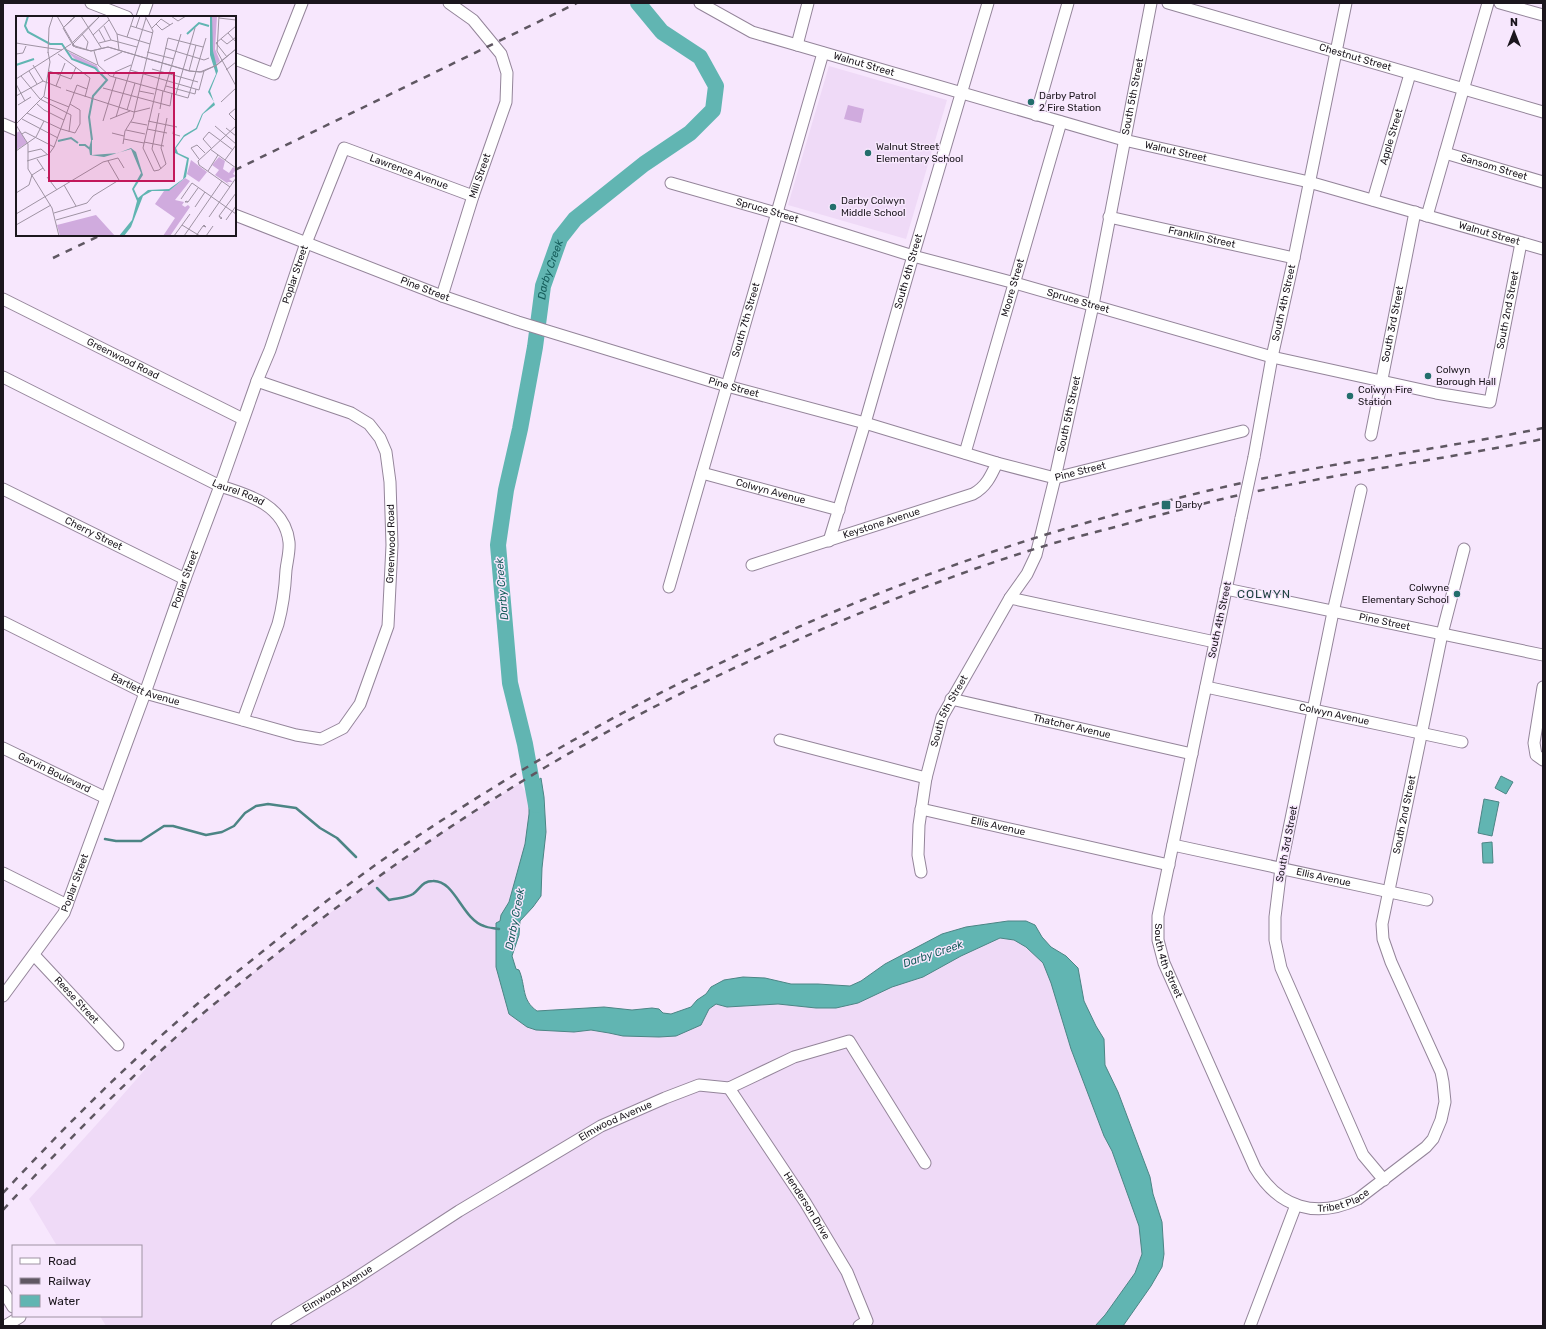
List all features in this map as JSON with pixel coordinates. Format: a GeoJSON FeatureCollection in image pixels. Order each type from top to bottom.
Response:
{"type":"FeatureCollection","features":[{"type":"Feature","properties":{"kind":"street"},"geometry":{"type":"LineString","coordinates":[[91,3],[105,5],[125,16]]}},
{"type":"Feature","properties":{"kind":"street"},"geometry":{"type":"LineString","coordinates":[[142,16],[147,3]]}},
{"type":"Feature","properties":{"kind":"street"},"geometry":{"type":"LineString","coordinates":[[236,59],[274,74],[302,3]]}},
{"type":"Feature","properties":{"kind":"street","name":"Mill Street"},"geometry":{"type":"LineString","coordinates":[[442,296],[472,196],[506,102],[508,73],[502,54],[473,20],[449,3]]}},
{"type":"Feature","properties":{"kind":"street","name":"Walnut Street"},"geometry":{"type":"LineString","coordinates":[[700,3],[752,32],[1036,115],[1124,140],[1309,182],[1543,249]]}},
{"type":"Feature","properties":{"kind":"street"},"geometry":{"type":"LineString","coordinates":[[797,45],[808,3]]}},
{"type":"Feature","properties":{"kind":"street","name":"South 6th Street"},"geometry":{"type":"LineString","coordinates":[[829,541],[988,3]]}},
{"type":"Feature","properties":{"kind":"street"},"geometry":{"type":"LineString","coordinates":[[1036,115],[1068,3]]}},
{"type":"Feature","properties":{"kind":"street","name":"South 5th Street"},"geometry":{"type":"LineString","coordinates":[[921,872],[918,842],[921,808],[926,778],[942,717],[1010,598],[1027,574],[1036,555],[1055,478],[1093,305],[1151,3]]}},
{"type":"Feature","properties":{"kind":"street","name":"Chestnut Street"},"geometry":{"type":"LineString","coordinates":[[1168,3],[1543,112]]}},
{"type":"Feature","properties":{"kind":"street","name":"South 4th Street"},"geometry":{"type":"LineString","coordinates":[[1296,1205],[1280,1197],[1268,1186],[1255,1168],[1164,963],[1160,946],[1158,926],[1173,845],[1254,457],[1272,357],[1294,258],[1346,3]]}},
{"type":"Feature","properties":{"kind":"street"},"geometry":{"type":"LineString","coordinates":[[1427,216],[1488,3]]}},
{"type":"Feature","properties":{"kind":"street"},"geometry":{"type":"LineString","coordinates":[[1500,3],[1543,15]]}},
{"type":"Feature","properties":{"kind":"street","name":"South 7th Street"},"geometry":{"type":"LineString","coordinates":[[669,587],[822,52]]}},
{"type":"Feature","properties":{"kind":"street","name":"Apple Street"},"geometry":{"type":"LineString","coordinates":[[1373,200],[1410,74]]}},
{"type":"Feature","properties":{"kind":"street","name":"Moore Street"},"geometry":{"type":"LineString","coordinates":[[965,453],[1016,283],[1061,122]]}},
{"type":"Feature","properties":{"kind":"street"},"geometry":{"type":"LineString","coordinates":[[3,124],[16,130]]}},
{"type":"Feature","properties":{"kind":"street","name":"Lawrence Avenue"},"geometry":{"type":"LineString","coordinates":[[344,148],[472,196]]}},
{"type":"Feature","properties":{"kind":"street","name":"Poplar Street"},"geometry":{"type":"LineString","coordinates":[[3,996],[64,913],[257,381],[270,350],[306,243],[344,148]]}},
{"type":"Feature","properties":{"kind":"street","name":"Sansom Street"},"geometry":{"type":"LineString","coordinates":[[1445,153],[1543,182]]}},
{"type":"Feature","properties":{"kind":"street","name":"Spruce Street"},"geometry":{"type":"LineString","coordinates":[[671,183],[913,256],[1016,283],[1272,357],[1436,393],[1490,402]]}},
{"type":"Feature","properties":{"kind":"street","name":"South 3rd Street"},"geometry":{"type":"LineString","coordinates":[[1371,435],[1415,212]]}},
{"type":"Feature","properties":{"kind":"street","name":"Pine Street"},"geometry":{"type":"LineString","coordinates":[[236,215],[442,296],[518,322],[727,386],[865,423],[997,463],[1055,478],[1243,431]]}},
{"type":"Feature","properties":{"kind":"street","name":"Franklin Street"},"geometry":{"type":"LineString","coordinates":[[1109,217],[1294,258]]}},
{"type":"Feature","properties":{"kind":"street","name":"South 2nd Street"},"geometry":{"type":"LineString","coordinates":[[1490,402],[1521,243]]}},
{"type":"Feature","properties":{"kind":"street","name":"Greenwood Road"},"geometry":{"type":"LineString","coordinates":[[3,299],[244,419]]}},
{"type":"Feature","properties":{"kind":"street","name":"Laurel Road"},"geometry":{"type":"LineString","coordinates":[[3,378],[220,486],[240,492],[261,501],[273,510],[283,524],[289,542],[282,608],[278,624],[243,720]]}},
{"type":"Feature","properties":{"kind":"street","name":"Greenwood Road"},"geometry":{"type":"LineString","coordinates":[[257,381],[351,413],[369,424],[380,438],[386,452],[390,482],[392,545],[388,626],[360,704],[343,728],[321,739],[296,735]]}},
{"type":"Feature","properties":{"kind":"street","name":"Keystone Avenue"},"geometry":{"type":"LineString","coordinates":[[752,565],[973,494],[980,490],[989,481],[997,463]]}},
{"type":"Feature","properties":{"kind":"street","name":"Colwyn Avenue"},"geometry":{"type":"LineString","coordinates":[[702,473],[839,510]]}},
{"type":"Feature","properties":{"kind":"street","name":"Cherry Street"},"geometry":{"type":"LineString","coordinates":[[3,489],[185,579]]}},
{"type":"Feature","properties":{"kind":"street","name":"South 3rd Street"},"geometry":{"type":"LineString","coordinates":[[1361,490],[1333,612],[1281,868],[1275,917],[1275,940],[1281,968],[1363,1155],[1384,1180]]}},
{"type":"Feature","properties":{"kind":"street","name":"South 2nd Street"},"geometry":{"type":"LineString","coordinates":[[1441,1072],[1391,962],[1384,944],[1382,924],[1442,634],[1464,549]]}},
{"type":"Feature","properties":{"kind":"street","name":"Pine Street"},"geometry":{"type":"LineString","coordinates":[[1226,589],[1543,656]]}},
{"type":"Feature","properties":{"kind":"street"},"geometry":{"type":"LineString","coordinates":[[1010,598],[1215,642]]}},
{"type":"Feature","properties":{"kind":"street","name":"Bartlett Avenue"},"geometry":{"type":"LineString","coordinates":[[3,622],[145,693],[296,735]]}},
{"type":"Feature","properties":{"kind":"street","name":"Colwyn Avenue"},"geometry":{"type":"LineString","coordinates":[[1206,687],[1462,742]]}},
{"type":"Feature","properties":{"kind":"street"},"geometry":{"type":"LineString","coordinates":[[1540,757],[1534,743],[1543,687]]}},
{"type":"Feature","properties":{"kind":"street","name":"Thatcher Avenue"},"geometry":{"type":"LineString","coordinates":[[951,700],[1192,754]]}},
{"type":"Feature","properties":{"kind":"street"},"geometry":{"type":"LineString","coordinates":[[780,740],[926,778]]}},
{"type":"Feature","properties":{"kind":"street","name":"Garvin Boulevard"},"geometry":{"type":"LineString","coordinates":[[3,748],[106,798]]}},
{"type":"Feature","properties":{"kind":"street","name":"Ellis Avenue"},"geometry":{"type":"LineString","coordinates":[[921,808],[1169,865]]}},
{"type":"Feature","properties":{"kind":"street","name":"Ellis Avenue"},"geometry":{"type":"LineString","coordinates":[[1173,845],[1427,900]]}},
{"type":"Feature","properties":{"kind":"street"},"geometry":{"type":"LineString","coordinates":[[3,873],[67,905]]}},
{"type":"Feature","properties":{"kind":"street","name":"Reese Street"},"geometry":{"type":"LineString","coordinates":[[34,955],[118,1045]]}},
{"type":"Feature","properties":{"kind":"street"},"geometry":{"type":"LineString","coordinates":[[729,1088],[794,1056],[849,1040],[925,1163]]}},
{"type":"Feature","properties":{"kind":"street","name":"Tribet Place"},"geometry":{"type":"LineString","coordinates":[[1296,1205],[1320,1209],[1345,1205],[1358,1199],[1426,1147],[1438,1131],[1445,1102],[1441,1072]]}},
{"type":"Feature","properties":{"kind":"street","name":"Elmwood Avenue"},"geometry":{"type":"LineString","coordinates":[[277,1326],[350,1282],[459,1211],[601,1126],[665,1098],[699,1086],[729,1088]]}},
{"type":"Feature","properties":{"kind":"street","name":"Henderson Drive"},"geometry":{"type":"LineString","coordinates":[[729,1088],[804,1202],[847,1272],[867,1321],[859,1326]]}},
{"type":"Feature","properties":{"kind":"street"},"geometry":{"type":"LineString","coordinates":[[1250,1326],[1296,1205]]}},
{"type":"Feature","properties":{"kind":"street"},"geometry":{"type":"LineString","coordinates":[[3,1291],[12,1305]]}},
{"type":"Feature","properties":{"kind":"street"},"geometry":{"type":"LineString","coordinates":[[5,1326],[21,1320]]}},
{"type":"Feature","properties":{"kind":"shaded area","name":"Walnut Street Elementary School"},"geometry":{"type":"Polygon","coordinates":[[[829,66],[947,100],[906,239],[788,205],[829,66]]]}},
{"type":"Feature","properties":{"kind":"shaded area"},"geometry":{"type":"Polygon","coordinates":[[[848,105],[864,109],[861,123],[844,119],[848,105]]]}},
{"type":"Feature","properties":{"kind":"shaded area"},"geometry":{"type":"Polygon","coordinates":[[[520,783],[537,810],[508,955],[533,1021],[655,1025],[733,989],[853,992],[1005,935],[1034,935],[1151,1232],[1140,1278],[1107,1326],[106,1326],[101,1317],[142,1317],[142,1245],[56,1245],[29,1199],[163,1049],[227,994],[301,934],[435,837],[520,783]]]}},
{"type":"Feature","properties":{"kind":"water"},"geometry":{"type":"Polygon","coordinates":[[[1501,776],[1513,782],[1506,794],[1495,788],[1501,776]]]}},
{"type":"Feature","properties":{"kind":"water"},"geometry":{"type":"Polygon","coordinates":[[[541,778],[544,797],[546,832],[541,896],[520,921],[519,935],[512,956],[516,969],[519,970],[528,1002],[537,1011],[604,1007],[632,1010],[652,1008],[659,1009],[663,1013],[671,1014],[691,1007],[697,1000],[706,994],[711,987],[724,980],[743,977],[765,978],[791,984],[850,986],[861,981],[885,964],[942,934],[966,927],[1008,921],[1026,921],[1035,925],[1042,937],[1051,947],[1066,956],[1078,968],[1084,1001],[1104,1039],[1105,1065],[1118,1092],[1150,1177],[1153,1194],[1162,1222],[1164,1254],[1162,1267],[1151,1286],[1123,1326],[1095,1326],[1105,1315],[1135,1273],[1142,1254],[1139,1226],[1112,1151],[1104,1136],[1071,1049],[1051,983],[1043,963],[1026,947],[1014,940],[1000,938],[961,956],[923,977],[892,987],[858,1003],[836,1008],[816,1008],[778,1004],[727,1007],[716,1004],[709,1009],[701,1025],[676,1036],[623,1036],[591,1030],[574,1032],[536,1030],[527,1027],[509,1014],[496,967],[496,923],[500,921],[501,915],[509,902],[525,844],[529,814],[529,786],[541,778]]]}},
{"type":"Feature","properties":{"kind":"water"},"geometry":{"type":"Polygon","coordinates":[[[1484,799],[1499,802],[1492,836],[1478,833],[1484,799]]]}},
{"type":"Feature","properties":{"kind":"water"},"geometry":{"type":"Polygon","coordinates":[[[1492,842],[1493,863],[1483,863],[1482,843],[1492,842]]]}},
{"type":"Feature","properties":{"kind":"waterway","name":"Darby Creek"},"geometry":{"type":"LineString","coordinates":[[536,805],[525,744],[510,683],[498,545],[506,490],[520,429],[535,347],[543,286],[560,238],[575,219],[644,164],[690,133],[713,110],[716,86],[700,57],[662,32],[638,3]]}},
{"type":"Feature","properties":{"kind":"waterway"},"geometry":{"type":"LineString","coordinates":[[105,839],[116,841],[141,841],[164,826],[173,826],[206,835],[222,832],[234,826],[245,813],[256,806],[268,804],[296,808],[320,828],[337,838],[356,857]]}},
{"type":"Feature","properties":{"kind":"waterway"},"geometry":{"type":"LineString","coordinates":[[377,888],[389,900],[411,895],[426,882],[441,882],[453,893],[476,922],[486,927],[499,929]]}},
{"type":"Feature","properties":{"kind":"railway"},"geometry":{"type":"LineString","coordinates":[[236,170],[577,3]]}},
{"type":"Feature","properties":{"kind":"railway"},"geometry":{"type":"LineString","coordinates":[[53,258],[99,236]]}},
{"type":"Feature","properties":{"kind":"railway"},"geometry":{"type":"LineString","coordinates":[[3,1193],[45,1148],[156,1040],[213,991],[356,879],[401,847],[497,785],[572,741],[649,699],[727,660],[806,624],[887,590],[968,560],[1078,525],[1184,496],[1265,478],[1543,428]]}},
{"type":"Feature","properties":{"kind":"railway"},"geometry":{"type":"LineString","coordinates":[[3,1210],[47,1163],[138,1072],[194,1021],[310,927],[414,852],[521,782],[633,718],[690,689],[775,650],[882,604],[966,572],[1051,544],[1192,506],[1257,491],[1543,439]]}},
{"type":"Feature","properties":{"kind":"place","name":"Darby Patrol 2 Fire Station"},"geometry":{"type":"Point","coordinates":[1031,102]}},
{"type":"Feature","properties":{"kind":"place","name":"Walnut Street Elementary School"},"geometry":{"type":"Point","coordinates":[868,153]}},
{"type":"Feature","properties":{"kind":"place","name":"Darby Colwyn Middle School"},"geometry":{"type":"Point","coordinates":[833,207]}},
{"type":"Feature","properties":{"kind":"place","name":"Colwyn Borough Hall"},"geometry":{"type":"Point","coordinates":[1428,376]}},
{"type":"Feature","properties":{"kind":"place","name":"Colwyn Fire Station"},"geometry":{"type":"Point","coordinates":[1350,396]}},
{"type":"Feature","properties":{"kind":"place","name":"Darby"},"geometry":{"type":"Point","coordinates":[1166,505]}},
{"type":"Feature","properties":{"kind":"place","name":"Colwyne Elementary School"},"geometry":{"type":"Point","coordinates":[1457,594]}},
{"type":"Feature","properties":{"kind":"district","name":"COLWYN"},"geometry":{"type":"Point","coordinates":[1264,594]}}]}
